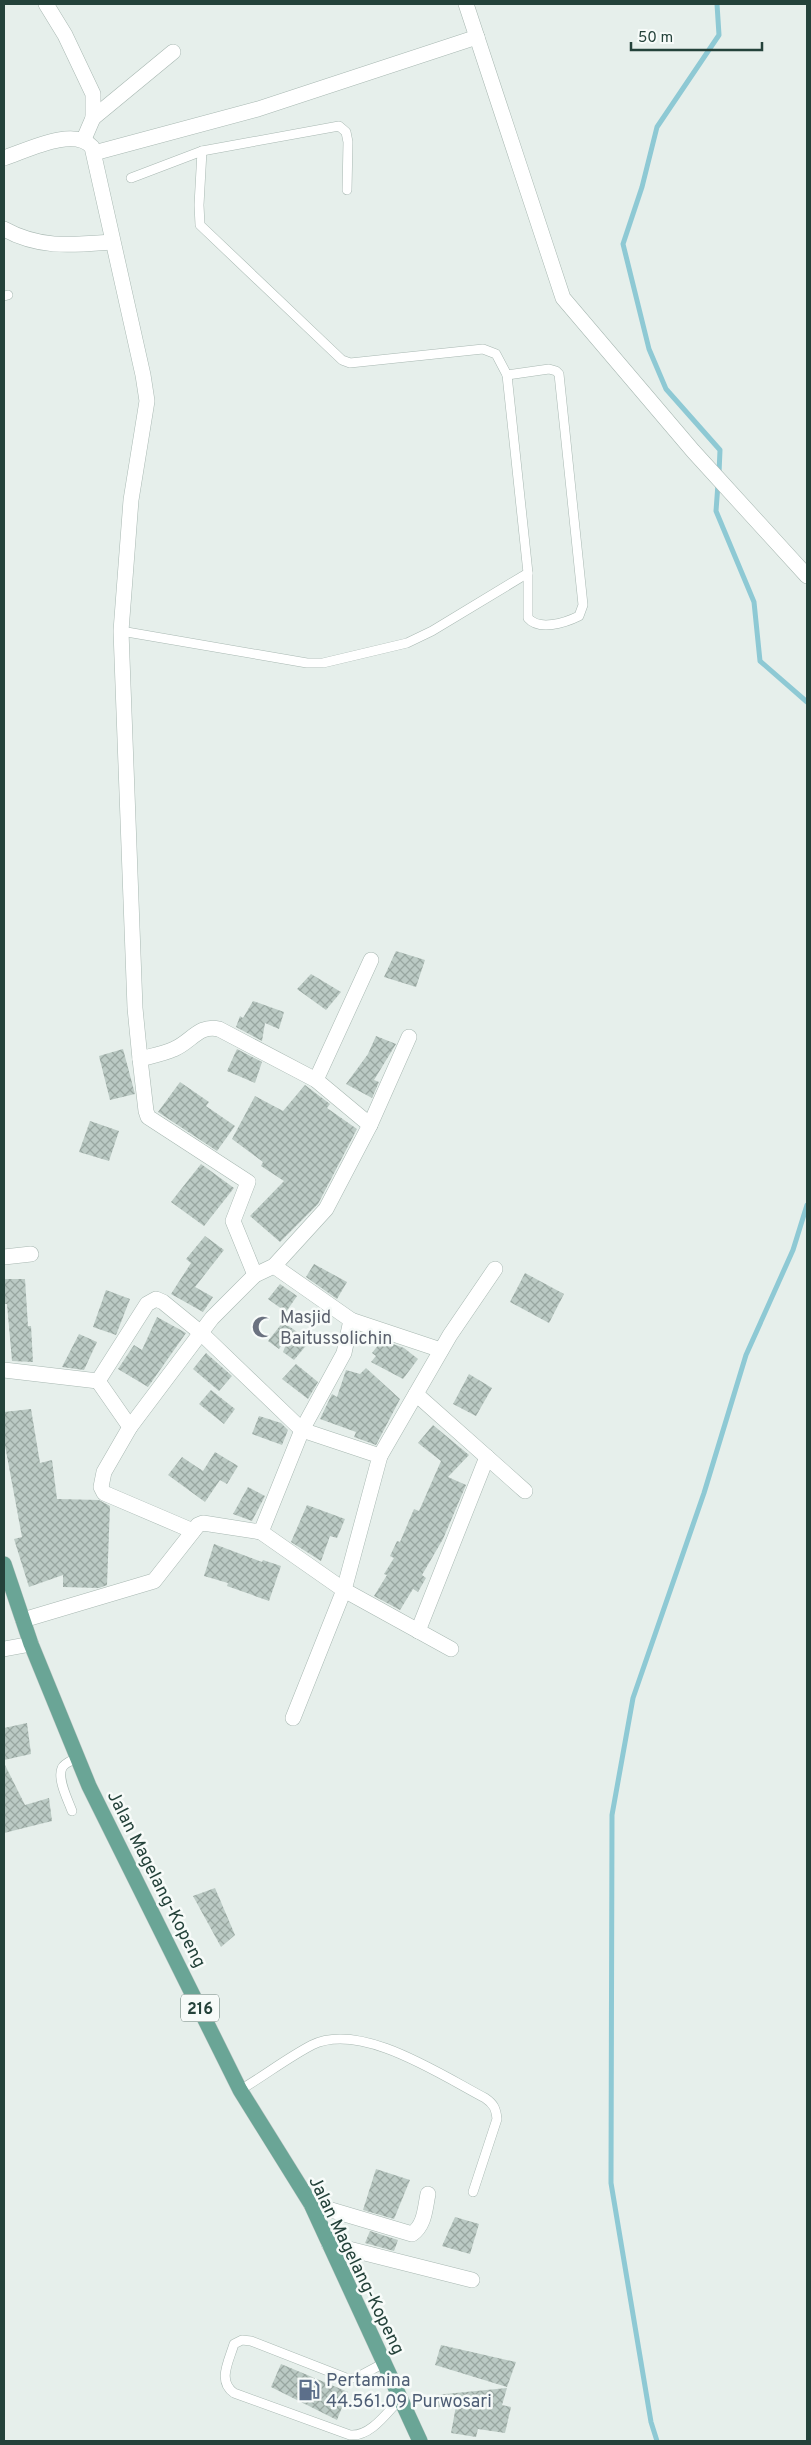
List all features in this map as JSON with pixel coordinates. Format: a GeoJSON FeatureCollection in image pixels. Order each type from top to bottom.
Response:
{"type":"FeatureCollection","features":[{"type":"Feature","properties":{"kind":"main road","name":"Jalan Magelang-Kopeng"},"geometry":{"type":"LineString","coordinates":[[4,1564],[31,1644],[89,1786],[240,2090],[311,2204],[420,2441]]}},
{"type":"Feature","properties":{"kind":"street"},"geometry":{"type":"LineString","coordinates":[[46,4],[66,35],[93,94],[93,118],[84,140]]}},
{"type":"Feature","properties":{"kind":"street"},"geometry":{"type":"LineString","coordinates":[[466,4],[563,298],[693,451],[807,576]]}},
{"type":"Feature","properties":{"kind":"street"},"geometry":{"type":"LineString","coordinates":[[94,153],[258,109],[477,37]]}},
{"type":"Feature","properties":{"kind":"street"},"geometry":{"type":"LineString","coordinates":[[93,118],[173,52]]}},
{"type":"Feature","properties":{"kind":"street"},"geometry":{"type":"LineString","coordinates":[[4,158],[68,137],[84,140],[92,147],[94,153],[112,242],[143,375],[147,401],[131,500],[121,631],[135,1008],[148,1117],[248,1182],[233,1221],[254,1275]]}},
{"type":"Feature","properties":{"kind":"street"},"geometry":{"type":"LineString","coordinates":[[4,229],[36,241],[64,246],[112,242]]}},
{"type":"Feature","properties":{"kind":"street"},"geometry":{"type":"LineString","coordinates":[[316,1080],[371,960]]}},
{"type":"Feature","properties":{"kind":"street"},"geometry":{"type":"LineString","coordinates":[[140,1059],[174,1049],[202,1030],[211,1027],[219,1029],[316,1080],[370,1125]]}},
{"type":"Feature","properties":{"kind":"street"},"geometry":{"type":"LineString","coordinates":[[193,1531],[104,1493],[101,1488],[104,1472],[130,1427],[212,1318],[254,1275],[274,1266],[326,1209],[370,1125],[409,1037]]}},
{"type":"Feature","properties":{"kind":"street"},"geometry":{"type":"LineString","coordinates":[[4,1257],[31,1254]]}},
{"type":"Feature","properties":{"kind":"street"},"geometry":{"type":"LineString","coordinates":[[274,1266],[351,1320],[441,1350]]}},
{"type":"Feature","properties":{"kind":"street"},"geometry":{"type":"LineString","coordinates":[[293,1718],[344,1590],[380,1456],[441,1350],[495,1269]]}},
{"type":"Feature","properties":{"kind":"street"},"geometry":{"type":"LineString","coordinates":[[98,1381],[147,1304],[152,1300],[163,1302],[201,1333],[302,1430],[380,1456]]}},
{"type":"Feature","properties":{"kind":"street"},"geometry":{"type":"LineString","coordinates":[[261,1532],[302,1430],[344,1353],[351,1320]]}},
{"type":"Feature","properties":{"kind":"street"},"geometry":{"type":"LineString","coordinates":[[4,1370],[98,1381],[130,1427]]}},
{"type":"Feature","properties":{"kind":"street"},"geometry":{"type":"LineString","coordinates":[[416,1394],[525,1491]]}},
{"type":"Feature","properties":{"kind":"street"},"geometry":{"type":"LineString","coordinates":[[418,1631],[487,1457]]}},
{"type":"Feature","properties":{"kind":"street"},"geometry":{"type":"LineString","coordinates":[[23,1620],[154,1581],[193,1531],[204,1523],[261,1532],[344,1590],[451,1650]]}},
{"type":"Feature","properties":{"kind":"street"},"geometry":{"type":"LineString","coordinates":[[4,1649],[31,1644]]}},
{"type":"Feature","properties":{"kind":"street"},"geometry":{"type":"LineString","coordinates":[[311,2204],[412,2234],[419,2229],[422,2223],[428,2194]]}},
{"type":"Feature","properties":{"kind":"street"},"geometry":{"type":"LineString","coordinates":[[330,2244],[472,2280]]}},
{"type":"Feature","properties":{"kind":"lane"},"geometry":{"type":"LineString","coordinates":[[130,178],[202,151],[338,126],[346,132],[348,142],[347,190]]}},
{"type":"Feature","properties":{"kind":"lane"},"geometry":{"type":"LineString","coordinates":[[202,151],[199,205],[200,225],[342,360],[350,363],[483,349],[496,354],[507,375],[528,573],[528,618],[532,623],[544,626],[579,616],[583,605],[559,374],[549,369],[507,375]]}},
{"type":"Feature","properties":{"kind":"lane"},"geometry":{"type":"LineString","coordinates":[[121,631],[307,663],[323,663],[407,643],[432,631],[528,573]]}},
{"type":"Feature","properties":{"kind":"lane"},"geometry":{"type":"LineString","coordinates":[[72,1810],[61,1776],[61,1769],[65,1764],[78,1757]]}},
{"type":"Feature","properties":{"kind":"lane"},"geometry":{"type":"LineString","coordinates":[[240,2090],[312,2045],[334,2038],[349,2039],[381,2046],[485,2098],[493,2104],[497,2120],[473,2192]]}},
{"type":"Feature","properties":{"kind":"lane"},"geometry":{"type":"LineString","coordinates":[[384,2363],[356,2378],[346,2378],[251,2341],[242,2340],[234,2344],[224,2380],[227,2388],[234,2393],[350,2435],[359,2436],[367,2432],[401,2398]]}},
{"type":"Feature","properties":{"kind":"building"},"geometry":{"type":"Polygon","coordinates":[[[396,951],[425,960],[416,987],[384,977],[396,951]]]}},
{"type":"Feature","properties":{"kind":"building"},"geometry":{"type":"Polygon","coordinates":[[[311,974],[341,992],[326,1010],[297,989],[311,974]]]}},
{"type":"Feature","properties":{"kind":"building"},"geometry":{"type":"Polygon","coordinates":[[[253,1001],[284,1012],[279,1029],[265,1023],[262,1041],[236,1027],[240,1016],[243,1018],[253,1001]]]}},
{"type":"Feature","properties":{"kind":"building"},"geometry":{"type":"Polygon","coordinates":[[[376,1036],[396,1044],[374,1080],[379,1082],[372,1098],[346,1084],[368,1054],[376,1036]]]}},
{"type":"Feature","properties":{"kind":"building"},"geometry":{"type":"Polygon","coordinates":[[[123,1049],[135,1094],[110,1100],[99,1056],[123,1049]]]}},
{"type":"Feature","properties":{"kind":"building"},"geometry":{"type":"Polygon","coordinates":[[[237,1049],[262,1062],[255,1083],[227,1071],[237,1049]]]}},
{"type":"Feature","properties":{"kind":"building"},"geometry":{"type":"Polygon","coordinates":[[[180,1082],[209,1102],[206,1106],[235,1126],[217,1151],[158,1112],[180,1082]]]}},
{"type":"Feature","properties":{"kind":"building"},"geometry":{"type":"Polygon","coordinates":[[[305,1085],[330,1104],[327,1108],[357,1129],[318,1204],[280,1242],[250,1216],[284,1181],[261,1166],[263,1162],[232,1139],[255,1096],[283,1111],[305,1085]]]}},
{"type":"Feature","properties":{"kind":"building"},"geometry":{"type":"Polygon","coordinates":[[[90,1121],[119,1131],[109,1161],[79,1152],[90,1121]]]}},
{"type":"Feature","properties":{"kind":"building"},"geometry":{"type":"Polygon","coordinates":[[[201,1164],[234,1188],[204,1226],[171,1202],[201,1164]]]}},
{"type":"Feature","properties":{"kind":"building"},"geometry":{"type":"Polygon","coordinates":[[[205,1236],[224,1250],[195,1287],[213,1297],[203,1312],[171,1294],[191,1263],[186,1259],[205,1236]]]}},
{"type":"Feature","properties":{"kind":"building"},"geometry":{"type":"Polygon","coordinates":[[[314,1264],[347,1282],[337,1299],[306,1277],[314,1264]]]}},
{"type":"Feature","properties":{"kind":"building"},"geometry":{"type":"Polygon","coordinates":[[[525,1273],[564,1294],[549,1323],[510,1302],[525,1273]]]}},
{"type":"Feature","properties":{"kind":"building"},"geometry":{"type":"Polygon","coordinates":[[[4,1279],[25,1279],[28,1326],[31,1326],[33,1362],[12,1361],[7,1304],[4,1304],[4,1279]]]}},
{"type":"Feature","properties":{"kind":"building"},"geometry":{"type":"Polygon","coordinates":[[[280,1284],[297,1296],[286,1312],[268,1299],[280,1284]]]}},
{"type":"Feature","properties":{"kind":"building"},"geometry":{"type":"Polygon","coordinates":[[[106,1290],[130,1299],[116,1335],[93,1327],[106,1290]]]}},
{"type":"Feature","properties":{"kind":"building"},"geometry":{"type":"Polygon","coordinates":[[[157,1317],[186,1333],[148,1387],[118,1369],[134,1345],[142,1350],[157,1317]]]}},
{"type":"Feature","properties":{"kind":"building"},"geometry":{"type":"Polygon","coordinates":[[[283,1322],[310,1341],[294,1360],[283,1352],[290,1334],[279,1349],[268,1341],[283,1322]]]}},
{"type":"Feature","properties":{"kind":"building"},"geometry":{"type":"Polygon","coordinates":[[[79,1334],[97,1342],[84,1370],[62,1367],[79,1334]]]}},
{"type":"Feature","properties":{"kind":"building"},"geometry":{"type":"Polygon","coordinates":[[[382,1340],[404,1348],[418,1359],[403,1379],[371,1362],[376,1356],[372,1353],[382,1340]]]}},
{"type":"Feature","properties":{"kind":"building"},"geometry":{"type":"Polygon","coordinates":[[[206,1353],[232,1376],[219,1391],[193,1369],[206,1353]]]}},
{"type":"Feature","properties":{"kind":"building"},"geometry":{"type":"Polygon","coordinates":[[[296,1364],[318,1382],[308,1399],[282,1379],[296,1364]]]}},
{"type":"Feature","properties":{"kind":"building"},"geometry":{"type":"Polygon","coordinates":[[[366,1368],[400,1399],[376,1445],[354,1437],[356,1432],[320,1419],[332,1394],[337,1397],[346,1370],[360,1374],[366,1368]]]}},
{"type":"Feature","properties":{"kind":"building"},"geometry":{"type":"Polygon","coordinates":[[[469,1374],[492,1388],[476,1416],[453,1404],[469,1374]]]}},
{"type":"Feature","properties":{"kind":"building"},"geometry":{"type":"Polygon","coordinates":[[[211,1390],[235,1409],[224,1424],[199,1404],[211,1390]]]}},
{"type":"Feature","properties":{"kind":"building"},"geometry":{"type":"Polygon","coordinates":[[[31,1409],[40,1463],[52,1460],[57,1499],[99,1500],[110,1506],[107,1585],[99,1588],[63,1587],[63,1575],[29,1587],[14,1539],[22,1537],[4,1440],[4,1412],[31,1409]]]}},
{"type":"Feature","properties":{"kind":"building"},"geometry":{"type":"Polygon","coordinates":[[[259,1416],[281,1423],[288,1430],[282,1445],[252,1434],[259,1416]]]}},
{"type":"Feature","properties":{"kind":"building"},"geometry":{"type":"Polygon","coordinates":[[[433,1425],[469,1455],[448,1477],[466,1485],[443,1539],[422,1575],[426,1578],[418,1592],[413,1589],[400,1610],[374,1596],[387,1575],[384,1574],[394,1558],[390,1556],[397,1541],[400,1542],[414,1509],[419,1511],[441,1461],[418,1443],[433,1425]]]}},
{"type":"Feature","properties":{"kind":"building"},"geometry":{"type":"Polygon","coordinates":[[[215,1452],[238,1466],[227,1484],[220,1480],[205,1502],[168,1475],[182,1457],[203,1471],[215,1452]]]}},
{"type":"Feature","properties":{"kind":"building"},"geometry":{"type":"Polygon","coordinates":[[[248,1487],[265,1496],[252,1521],[233,1514],[248,1487]]]}},
{"type":"Feature","properties":{"kind":"building"},"geometry":{"type":"Polygon","coordinates":[[[307,1505],[345,1519],[337,1538],[330,1536],[321,1561],[291,1542],[307,1505]]]}},
{"type":"Feature","properties":{"kind":"building"},"geometry":{"type":"Polygon","coordinates":[[[214,1544],[262,1562],[263,1560],[281,1566],[269,1601],[227,1586],[228,1583],[204,1576],[214,1544]]]}},
{"type":"Feature","properties":{"kind":"building"},"geometry":{"type":"Polygon","coordinates":[[[27,1723],[31,1754],[4,1760],[4,1728],[27,1723]]]}},
{"type":"Feature","properties":{"kind":"building"},"geometry":{"type":"Polygon","coordinates":[[[4,1763],[25,1805],[49,1798],[52,1821],[4,1833],[4,1763]]]}},
{"type":"Feature","properties":{"kind":"building"},"geometry":{"type":"Polygon","coordinates":[[[215,1888],[235,1935],[221,1947],[193,1896],[215,1888]]]}},
{"type":"Feature","properties":{"kind":"building"},"geometry":{"type":"Polygon","coordinates":[[[376,2169],[410,2180],[394,2219],[363,2210],[376,2169]]]}},
{"type":"Feature","properties":{"kind":"building"},"geometry":{"type":"Polygon","coordinates":[[[455,2217],[479,2224],[470,2254],[442,2246],[455,2217]]]}},
{"type":"Feature","properties":{"kind":"building"},"geometry":{"type":"Polygon","coordinates":[[[370,2231],[398,2240],[394,2251],[365,2243],[370,2231]]]}},
{"type":"Feature","properties":{"kind":"building"},"geometry":{"type":"Polygon","coordinates":[[[441,2345],[516,2362],[507,2387],[435,2365],[441,2345]]]}},
{"type":"Feature","properties":{"kind":"building","name":"Pertamina 44.561.09 Purwosari"},"geometry":{"type":"Polygon","coordinates":[[[281,2364],[348,2392],[337,2420],[271,2387],[281,2364]]]}},
{"type":"Feature","properties":{"kind":"building"},"geometry":{"type":"Polygon","coordinates":[[[507,2388],[502,2405],[511,2407],[505,2433],[478,2429],[476,2437],[451,2433],[456,2406],[426,2408],[425,2396],[507,2388]]]}},
{"type":"Feature","properties":{"kind":"waterway"},"geometry":{"type":"LineString","coordinates":[[717,4],[719,35],[657,127],[642,187],[623,244],[649,349],[666,389],[720,450],[719,473]]}},
{"type":"Feature","properties":{"kind":"waterway"},"geometry":{"type":"LineString","coordinates":[[718,484],[716,511],[754,602],[760,661],[807,702]]}},
{"type":"Feature","properties":{"kind":"waterway"},"geometry":{"type":"LineString","coordinates":[[657,2441],[651,2422],[611,2183],[612,1815],[633,1698],[704,1493],[746,1355],[793,1250],[807,1205]]}},
{"type":"Feature","properties":{"kind":"place","name":"Masjid Baitussolichin"},"geometry":{"type":"Point","coordinates":[263,1327]}},
{"type":"Feature","properties":{"kind":"place","name":"Pertamina 44.561.09 Purwosari"},"geometry":{"type":"Point","coordinates":[309,2390]}}]}
